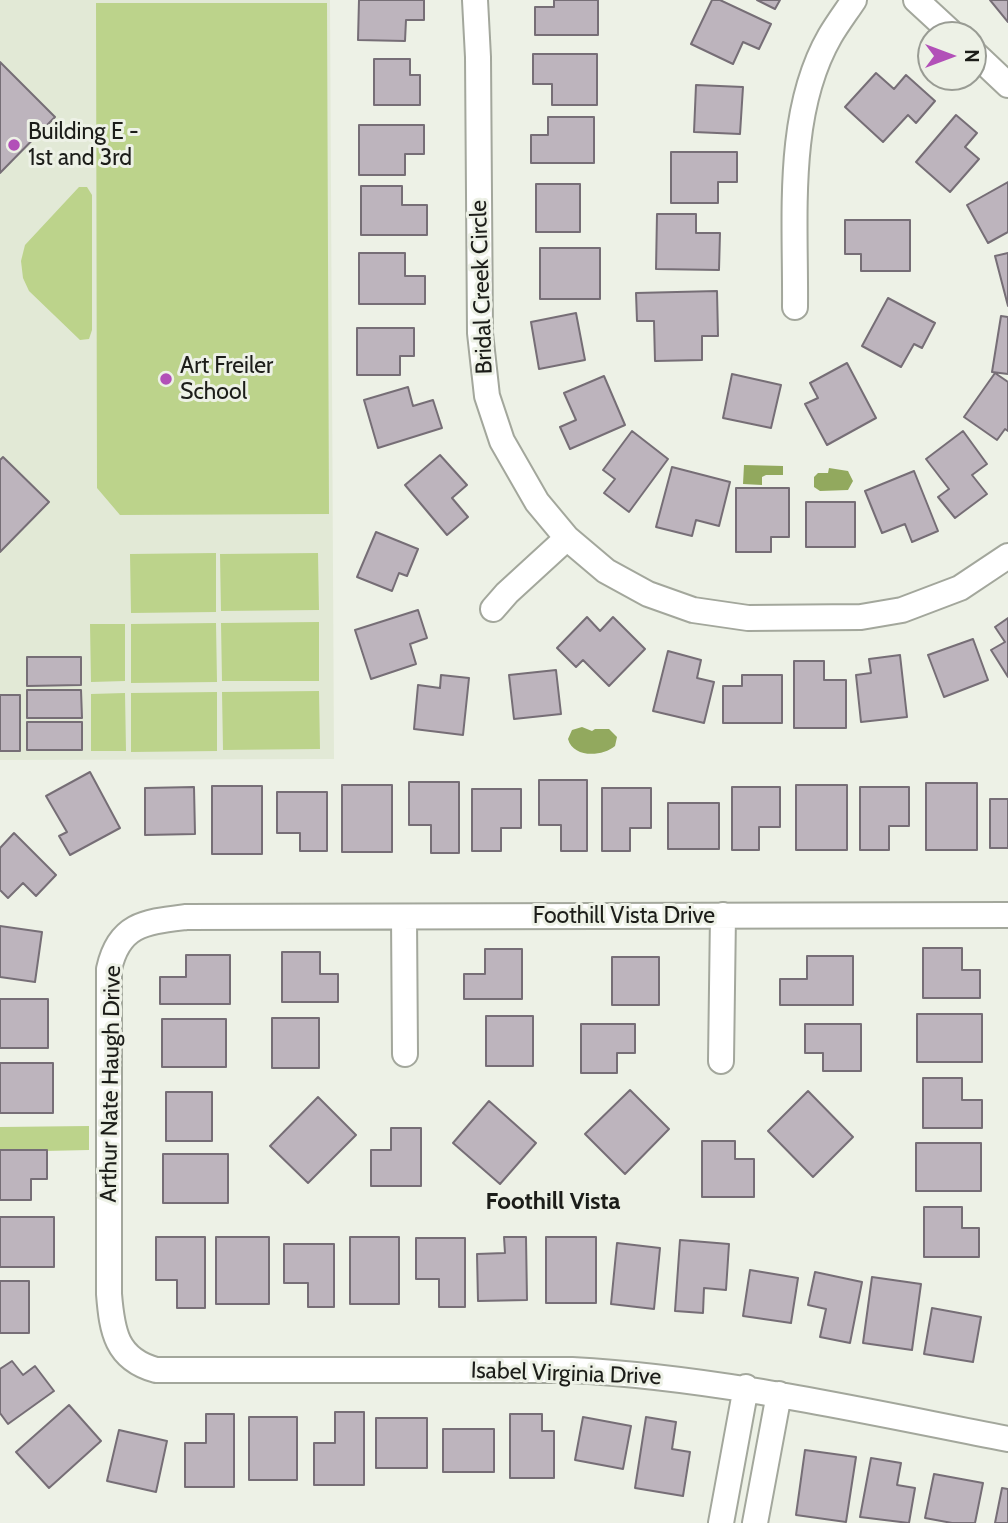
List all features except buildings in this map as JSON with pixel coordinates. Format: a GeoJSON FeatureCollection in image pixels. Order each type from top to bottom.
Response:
{"type":"FeatureCollection","features":[{"type":"Feature","properties":{"kind":"street","name":"Bridal Creek Circle"},"geometry":{"type":"LineString","coordinates":[[475,0],[478,57],[480,333],[487,396],[502,441],[537,502],[567,538],[606,571],[648,594],[693,610],[748,618],[861,617],[902,610],[960,588],[1008,556]]}},
{"type":"Feature","properties":{"kind":"street"},"geometry":{"type":"LineString","coordinates":[[795,307],[796,146],[809,88],[824,50],[854,0]]}},
{"type":"Feature","properties":{"kind":"street"},"geometry":{"type":"LineString","coordinates":[[916,0],[939,21]]}},
{"type":"Feature","properties":{"kind":"street"},"geometry":{"type":"LineString","coordinates":[[987,65],[1008,85]]}},
{"type":"Feature","properties":{"kind":"street"},"geometry":{"type":"LineString","coordinates":[[493,609],[567,538]]}},
{"type":"Feature","properties":{"kind":"street"},"geometry":{"type":"LineString","coordinates":[[721,1060],[723,915]]}},
{"type":"Feature","properties":{"kind":"street","name":"Foothill Vista Drive"},"geometry":{"type":"LineString","coordinates":[[239,917],[1008,915]]}},
{"type":"Feature","properties":{"kind":"street","name":"Arthur Nate Haugh Drive"},"geometry":{"type":"LineString","coordinates":[[124,1352],[111,1326],[109,1294],[109,969],[113,951],[126,934],[144,923],[186,917],[239,917]]}},
{"type":"Feature","properties":{"kind":"street"},"geometry":{"type":"LineString","coordinates":[[404,917],[405,1054]]}},
{"type":"Feature","properties":{"kind":"street","name":"Isabel Virginia Drive"},"geometry":{"type":"LineString","coordinates":[[124,1352],[141,1365],[156,1370],[572,1370],[639,1373],[746,1387],[1008,1439]]}},
{"type":"Feature","properties":{"kind":"street"},"geometry":{"type":"LineString","coordinates":[[721,1523],[746,1387]]}},
{"type":"Feature","properties":{"kind":"street"},"geometry":{"type":"LineString","coordinates":[[755,1523],[779,1394]]}},
{"type":"Feature","properties":{"kind":"shaded area","name":"Art Freiler School"},"geometry":{"type":"Polygon","coordinates":[[[0,0],[330,0],[334,759],[0,760],[0,0]]]}},
{"type":"Feature","properties":{"kind":"shaded area"},"geometry":{"type":"Polygon","coordinates":[[[96,3],[327,3],[329,514],[120,515],[97,488],[96,3]]]}},
{"type":"Feature","properties":{"kind":"shaded area"},"geometry":{"type":"Polygon","coordinates":[[[79,187],[87,187],[92,195],[92,330],[89,339],[80,340],[29,291],[23,278],[21,261],[25,245],[79,187]]]}},
{"type":"Feature","properties":{"kind":"shaded area"},"geometry":{"type":"Polygon","coordinates":[[[744,465],[783,466],[783,475],[766,475],[762,477],[762,485],[743,484],[744,465]]]}},
{"type":"Feature","properties":{"kind":"shaded area"},"geometry":{"type":"Polygon","coordinates":[[[829,468],[848,471],[853,481],[848,490],[820,491],[814,487],[814,477],[818,473],[828,473],[829,468]]]}},
{"type":"Feature","properties":{"kind":"shaded area"},"geometry":{"type":"Polygon","coordinates":[[[216,553],[216,612],[131,613],[130,554],[216,553]]]}},
{"type":"Feature","properties":{"kind":"shaded area"},"geometry":{"type":"Polygon","coordinates":[[[318,553],[319,610],[221,611],[220,554],[318,553]]]}},
{"type":"Feature","properties":{"kind":"shaded area"},"geometry":{"type":"Polygon","coordinates":[[[319,622],[319,681],[222,681],[221,623],[319,622]]]}},
{"type":"Feature","properties":{"kind":"shaded area"},"geometry":{"type":"Polygon","coordinates":[[[216,623],[217,682],[131,683],[131,624],[216,623]]]}},
{"type":"Feature","properties":{"kind":"shaded area"},"geometry":{"type":"Polygon","coordinates":[[[90,624],[125,624],[125,681],[91,682],[90,624]]]}},
{"type":"Feature","properties":{"kind":"shaded area"},"geometry":{"type":"Polygon","coordinates":[[[319,691],[320,749],[223,750],[222,692],[319,691]]]}},
{"type":"Feature","properties":{"kind":"shaded area"},"geometry":{"type":"Polygon","coordinates":[[[217,692],[217,751],[131,752],[131,693],[217,692]]]}},
{"type":"Feature","properties":{"kind":"shaded area"},"geometry":{"type":"Polygon","coordinates":[[[125,693],[126,751],[91,751],[91,694],[125,693]]]}},
{"type":"Feature","properties":{"kind":"shaded area"},"geometry":{"type":"Polygon","coordinates":[[[582,727],[592,731],[609,729],[617,737],[615,746],[596,754],[576,750],[568,739],[572,730],[582,727]]]}},
{"type":"Feature","properties":{"kind":"shaded area"},"geometry":{"type":"Polygon","coordinates":[[[89,1126],[89,1150],[0,1152],[0,1127],[89,1126]]]}},
{"type":"Feature","properties":{"kind":"place","name":"Building E - 1st and 3rd"},"geometry":{"type":"Point","coordinates":[14,145]}},
{"type":"Feature","properties":{"kind":"place","name":"Art Freiler School"},"geometry":{"type":"Point","coordinates":[166,379]}},
{"type":"Feature","properties":{"kind":"district","name":"Foothill Vista"},"geometry":{"type":"Point","coordinates":[553,1202]}}]}
